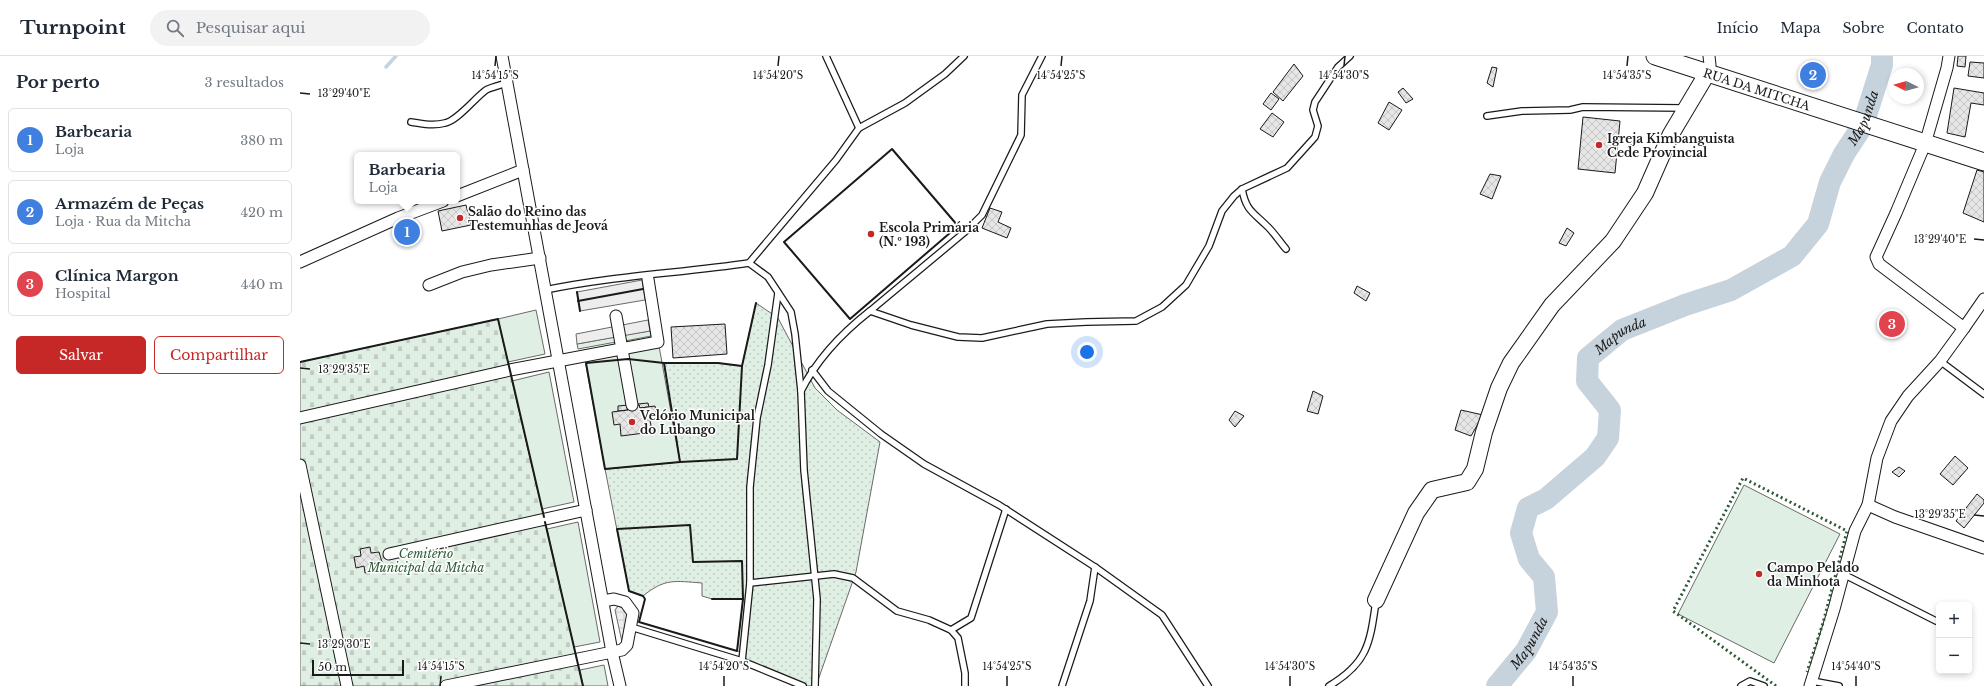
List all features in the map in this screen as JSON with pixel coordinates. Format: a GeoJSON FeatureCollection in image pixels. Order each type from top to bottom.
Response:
{"type":"FeatureCollection","features":[{"type":"Feature","properties":{"kind":"main road","name":"RUA DA MITCHA"},"geometry":{"type":"LineString","coordinates":[[1655,56],[1708,64],[1836,114],[1900,134],[1925,144]]}},
{"type":"Feature","properties":{"kind":"main road"},"geometry":{"type":"LineString","coordinates":[[1925,144],[1984,162]]}},
{"type":"Feature","properties":{"kind":"street"},"geometry":{"type":"LineString","coordinates":[[502,56],[612,652],[620,686]]}},
{"type":"Feature","properties":{"kind":"street"},"geometry":{"type":"LineString","coordinates":[[1949,56],[1947,68],[1925,144],[1876,257],[1879,264],[1964,328]]}},
{"type":"Feature","properties":{"kind":"street"},"geometry":{"type":"LineString","coordinates":[[1376,600],[1416,513],[1432,490],[1467,482],[1475,469],[1484,432],[1499,388],[1511,362],[1552,305],[1614,241],[1645,193],[1671,134],[1687,108],[1708,64]]}},
{"type":"Feature","properties":{"kind":"street"},"geometry":{"type":"LineString","coordinates":[[460,195],[523,170]]}},
{"type":"Feature","properties":{"kind":"street"},"geometry":{"type":"LineString","coordinates":[[300,262],[398,218],[435,204]]}},
{"type":"Feature","properties":{"kind":"street"},"geometry":{"type":"LineString","coordinates":[[429,285],[462,272],[491,265],[540,258]]}},
{"type":"Feature","properties":{"kind":"street"},"geometry":{"type":"LineString","coordinates":[[300,418],[510,370],[658,342],[648,279]]}},
{"type":"Feature","properties":{"kind":"street"},"geometry":{"type":"LineString","coordinates":[[1811,684],[1854,531],[1868,505],[1877,458],[1891,421],[1908,396],[1940,361],[1984,299]]}},
{"type":"Feature","properties":{"kind":"street"},"geometry":{"type":"LineString","coordinates":[[616,316],[632,404]]}},
{"type":"Feature","properties":{"kind":"street"},"geometry":{"type":"LineString","coordinates":[[300,465],[346,686]]}},
{"type":"Feature","properties":{"kind":"street"},"geometry":{"type":"LineString","coordinates":[[1868,505],[1895,517],[1984,548]]}},
{"type":"Feature","properties":{"kind":"street"},"geometry":{"type":"LineString","coordinates":[[388,554],[586,510]]}},
{"type":"Feature","properties":{"kind":"street"},"geometry":{"type":"LineString","coordinates":[[446,686],[622,650],[627,645],[633,613],[630,606],[625,602],[614,599],[603,601]]}},
{"type":"Feature","properties":{"kind":"lane"},"geometry":{"type":"LineString","coordinates":[[826,56],[860,128]]}},
{"type":"Feature","properties":{"kind":"lane"},"geometry":{"type":"LineString","coordinates":[[545,290],[681,270],[712,269],[749,263],[836,160],[860,128],[905,103],[946,74],[964,56]]}},
{"type":"Feature","properties":{"kind":"lane"},"geometry":{"type":"LineString","coordinates":[[801,391],[812,370],[849,327],[966,231],[982,215],[1021,135],[1022,95],[1042,56]]}},
{"type":"Feature","properties":{"kind":"lane"},"geometry":{"type":"LineString","coordinates":[[870,311],[911,325],[958,337],[982,338],[1048,324],[1136,321],[1162,307],[1186,285],[1209,246],[1222,210],[1242,189],[1287,168],[1315,137],[1318,126],[1313,110],[1315,102],[1338,67],[1350,56]]}},
{"type":"Feature","properties":{"kind":"lane"},"geometry":{"type":"LineString","coordinates":[[411,122],[430,125],[447,123],[457,117],[488,89],[507,83]]}},
{"type":"Feature","properties":{"kind":"lane"},"geometry":{"type":"LineString","coordinates":[[1487,116],[1522,111],[1570,110],[1583,107],[1687,108]]}},
{"type":"Feature","properties":{"kind":"lane"},"geometry":{"type":"LineString","coordinates":[[1242,189],[1244,203],[1250,211],[1268,227],[1286,250]]}},
{"type":"Feature","properties":{"kind":"lane"},"geometry":{"type":"LineString","coordinates":[[749,263],[768,277],[791,312],[795,334],[801,391],[804,470],[815,576],[817,637],[815,686]]}},
{"type":"Feature","properties":{"kind":"lane"},"geometry":{"type":"LineString","coordinates":[[742,661],[750,583],[750,486],[757,418],[768,365],[778,293]]}},
{"type":"Feature","properties":{"kind":"lane"},"geometry":{"type":"LineString","coordinates":[[1940,361],[1984,394]]}},
{"type":"Feature","properties":{"kind":"lane"},"geometry":{"type":"LineString","coordinates":[[812,370],[828,391],[881,434],[924,464],[1006,509],[1095,567],[1162,615],[1208,686]]}},
{"type":"Feature","properties":{"kind":"lane"},"geometry":{"type":"LineString","coordinates":[[951,630],[971,618],[1006,509]]}},
{"type":"Feature","properties":{"kind":"lane"},"geometry":{"type":"LineString","coordinates":[[1062,686],[1090,601],[1095,567]]}},
{"type":"Feature","properties":{"kind":"lane"},"geometry":{"type":"LineString","coordinates":[[750,583],[834,574],[853,578],[897,610],[929,620],[951,630],[958,638],[966,677],[965,686]]}},
{"type":"Feature","properties":{"kind":"lane"},"geometry":{"type":"LineString","coordinates":[[1843,574],[1936,621]]}},
{"type":"Feature","properties":{"kind":"lane"},"geometry":{"type":"LineString","coordinates":[[1329,686],[1340,679],[1361,660],[1371,638],[1376,600]]}},
{"type":"Feature","properties":{"kind":"lane"},"geometry":{"type":"LineString","coordinates":[[631,627],[742,661],[803,686]]}},
{"type":"Feature","properties":{"kind":"lane"},"geometry":{"type":"LineString","coordinates":[[1741,686],[1750,681],[1764,686]]}},
{"type":"Feature","properties":{"kind":"lane"},"geometry":{"type":"LineString","coordinates":[[1811,684],[1839,686]]}},
{"type":"Feature","properties":{"kind":"green space"},"geometry":{"type":"Polygon","coordinates":[[[756,303],[778,318],[815,388],[837,410],[880,442],[856,572],[816,686],[802,686],[742,661],[743,652],[737,651],[743,599],[712,599],[702,596],[702,583],[677,581],[664,583],[643,596],[629,591],[605,469],[680,462],[664,363],[718,363],[742,366],[756,303]]]}},
{"type":"Feature","properties":{"kind":"green space"},"geometry":{"type":"Polygon","coordinates":[[[536,310],[545,354],[508,362],[498,319],[536,310]]]}},
{"type":"Feature","properties":{"kind":"green space","name":"Cemitério Municipal da Mitcha"},"geometry":{"type":"Polygon","coordinates":[[[498,319],[583,686],[300,686],[300,362],[498,319]]]}},
{"type":"Feature","properties":{"kind":"green space"},"geometry":{"type":"Polygon","coordinates":[[[650,331],[651,336],[625,341],[624,335],[650,331]]]}},
{"type":"Feature","properties":{"kind":"green space"},"geometry":{"type":"Polygon","coordinates":[[[615,337],[616,342],[578,349],[577,344],[615,337]]]}},
{"type":"Feature","properties":{"kind":"green space"},"geometry":{"type":"Polygon","coordinates":[[[659,346],[680,462],[605,469],[585,360],[659,346]]]}},
{"type":"Feature","properties":{"kind":"green space"},"geometry":{"type":"Polygon","coordinates":[[[549,372],[574,502],[542,509],[512,381],[549,372]]]}},
{"type":"Feature","properties":{"kind":"green space","name":"Campo Pelado da Minhota"},"geometry":{"type":"Polygon","coordinates":[[[1744,485],[1840,534],[1774,663],[1678,614],[1744,485]]]}},
{"type":"Feature","properties":{"kind":"green space"},"geometry":{"type":"Polygon","coordinates":[[[578,522],[600,642],[574,647],[547,529],[578,522]]]}},
{"type":"Feature","properties":{"kind":"green space"},"geometry":{"type":"Polygon","coordinates":[[[604,665],[608,686],[583,686],[580,670],[604,665]]]}},
{"type":"Feature","properties":{"kind":"shaded area"},"geometry":{"type":"Polygon","coordinates":[[[642,280],[645,300],[580,311],[577,292],[642,280]]]}},
{"type":"Feature","properties":{"kind":"shaded area"},"geometry":{"type":"Polygon","coordinates":[[[648,320],[650,331],[577,344],[576,334],[648,320]]]}},
{"type":"Feature","properties":{"kind":"shaded area"},"geometry":{"type":"Polygon","coordinates":[[[618,606],[625,609],[629,613],[622,642],[615,610],[618,606]]]}},
{"type":"Feature","properties":{"kind":"building"},"geometry":{"type":"Polygon","coordinates":[[[1958,56],[1966,56],[1965,67],[1957,66],[1958,56]]]}},
{"type":"Feature","properties":{"kind":"building"},"geometry":{"type":"Polygon","coordinates":[[[1970,62],[1984,63],[1984,78],[1968,76],[1970,62]]]}},
{"type":"Feature","properties":{"kind":"building"},"geometry":{"type":"Polygon","coordinates":[[[1294,64],[1303,76],[1283,101],[1273,92],[1294,64]]]}},
{"type":"Feature","properties":{"kind":"building"},"geometry":{"type":"Polygon","coordinates":[[[1492,67],[1497,68],[1493,87],[1487,83],[1492,67]]]}},
{"type":"Feature","properties":{"kind":"building"},"geometry":{"type":"Polygon","coordinates":[[[1403,88],[1413,99],[1406,103],[1398,92],[1403,88]]]}},
{"type":"Feature","properties":{"kind":"building"},"geometry":{"type":"Polygon","coordinates":[[[1954,88],[1984,93],[1984,105],[1971,103],[1965,137],[1947,133],[1954,88]]]}},
{"type":"Feature","properties":{"kind":"building"},"geometry":{"type":"Polygon","coordinates":[[[1271,93],[1279,99],[1271,110],[1263,104],[1271,93]]]}},
{"type":"Feature","properties":{"kind":"building"},"geometry":{"type":"Polygon","coordinates":[[[1389,102],[1402,110],[1389,130],[1378,123],[1389,102]]]}},
{"type":"Feature","properties":{"kind":"building"},"geometry":{"type":"Polygon","coordinates":[[[1272,113],[1284,122],[1273,137],[1260,129],[1272,113]]]}},
{"type":"Feature","properties":{"kind":"building","name":"Igreja Kimbanguista Cede Provincial"},"geometry":{"type":"Polygon","coordinates":[[[1583,117],[1620,121],[1615,173],[1578,169],[1583,117]]]}},
{"type":"Feature","properties":{"kind":"building"},"geometry":{"type":"Polygon","coordinates":[[[1977,170],[1984,172],[1984,222],[1963,213],[1977,170]]]}},
{"type":"Feature","properties":{"kind":"building"},"geometry":{"type":"Polygon","coordinates":[[[1490,174],[1501,176],[1492,199],[1480,194],[1490,174]]]}},
{"type":"Feature","properties":{"kind":"building"},"geometry":{"type":"Polygon","coordinates":[[[466,205],[471,225],[442,231],[438,211],[466,205]]]}},
{"type":"Feature","properties":{"kind":"building"},"geometry":{"type":"Polygon","coordinates":[[[990,208],[1002,212],[998,222],[1011,228],[1007,238],[982,228],[990,208]]]}},
{"type":"Feature","properties":{"kind":"building"},"geometry":{"type":"Polygon","coordinates":[[[412,222],[416,238],[398,242],[394,227],[412,222]]]}},
{"type":"Feature","properties":{"kind":"building"},"geometry":{"type":"Polygon","coordinates":[[[1567,228],[1574,233],[1566,246],[1559,243],[1567,228]]]}},
{"type":"Feature","properties":{"kind":"building"},"geometry":{"type":"Polygon","coordinates":[[[1357,286],[1370,293],[1366,301],[1354,293],[1357,286]]]}},
{"type":"Feature","properties":{"kind":"building"},"geometry":{"type":"Polygon","coordinates":[[[725,324],[727,354],[673,358],[671,327],[725,324]]]}},
{"type":"Feature","properties":{"kind":"building"},"geometry":{"type":"Polygon","coordinates":[[[1313,391],[1323,396],[1318,414],[1307,411],[1313,391]]]}},
{"type":"Feature","properties":{"kind":"building"},"geometry":{"type":"Polygon","coordinates":[[[648,403],[649,407],[640,408],[639,405],[627,407],[628,410],[618,411],[618,406],[648,403]]]}},
{"type":"Feature","properties":{"kind":"building","name":"Velório Municipal do Lubango"},"geometry":{"type":"Polygon","coordinates":[[[639,405],[640,408],[655,406],[657,419],[650,420],[652,432],[621,436],[620,424],[614,425],[612,412],[628,410],[627,407],[639,405]]]}},
{"type":"Feature","properties":{"kind":"building"},"geometry":{"type":"Polygon","coordinates":[[[1461,410],[1483,415],[1471,436],[1455,430],[1461,410]]]}},
{"type":"Feature","properties":{"kind":"building"},"geometry":{"type":"Polygon","coordinates":[[[1235,411],[1244,416],[1235,427],[1229,420],[1235,411]]]}},
{"type":"Feature","properties":{"kind":"building"},"geometry":{"type":"Polygon","coordinates":[[[1955,456],[1968,468],[1953,485],[1940,474],[1955,456]]]}},
{"type":"Feature","properties":{"kind":"building"},"geometry":{"type":"Polygon","coordinates":[[[1899,467],[1905,471],[1899,477],[1892,472],[1899,467]]]}},
{"type":"Feature","properties":{"kind":"building"},"geometry":{"type":"Polygon","coordinates":[[[1977,494],[1984,500],[1984,503],[1964,528],[1956,521],[1977,494]]]}},
{"type":"Feature","properties":{"kind":"building"},"geometry":{"type":"Polygon","coordinates":[[[370,547],[371,553],[379,552],[382,562],[373,564],[374,571],[365,573],[364,566],[356,568],[354,557],[361,556],[360,549],[370,547]]]}},
{"type":"Feature","properties":{"kind":"waterway"},"geometry":{"type":"LineString","coordinates":[[386,67],[396,56]]}},
{"type":"Feature","properties":{"kind":"waterway","name":"Mapunda"},"geometry":{"type":"LineString","coordinates":[[1497,686],[1526,651],[1547,612],[1544,577],[1529,559],[1521,533],[1528,508],[1546,499],[1595,457],[1608,438],[1610,410],[1587,381],[1588,358],[1622,330],[1685,305],[1731,290],[1792,256],[1818,224],[1830,182],[1844,154],[1863,125],[1882,65],[1882,56]]}},
{"type":"Feature","properties":{"kind":"hedge"},"geometry":{"type":"LineString","coordinates":[[1776,686],[1673,611],[1743,478],[1847,531],[1823,623],[1807,672]]}},
{"type":"Feature","properties":{"kind":"wall"},"geometry":{"type":"LineString","coordinates":[[892,149],[958,226],[850,319],[784,242],[892,149]]}},
{"type":"Feature","properties":{"kind":"wall"},"geometry":{"type":"LineString","coordinates":[[578,301],[643,289]]}},
{"type":"Feature","properties":{"kind":"wall"},"geometry":{"type":"LineString","coordinates":[[577,292],[580,311]]}},
{"type":"Feature","properties":{"kind":"wall"},"geometry":{"type":"LineString","coordinates":[[680,462],[737,459],[742,366],[756,303]]}},
{"type":"Feature","properties":{"kind":"wall"},"geometry":{"type":"LineString","coordinates":[[300,362],[498,319],[544,517]]}},
{"type":"Feature","properties":{"kind":"wall"},"geometry":{"type":"LineString","coordinates":[[628,359],[664,363],[680,462],[605,469],[586,363],[628,359]]}},
{"type":"Feature","properties":{"kind":"wall"},"geometry":{"type":"LineString","coordinates":[[664,363],[718,363],[742,366]]}},
{"type":"Feature","properties":{"kind":"wall"},"geometry":{"type":"LineString","coordinates":[[545,522],[583,686]]}},
{"type":"Feature","properties":{"kind":"wall"},"geometry":{"type":"LineString","coordinates":[[690,525],[693,562],[742,561],[743,599],[737,651],[639,622],[645,599],[643,596],[629,591],[617,529],[690,525]]}},
{"type":"Feature","properties":{"kind":"wall"},"geometry":{"type":"LineString","coordinates":[[712,599],[743,599]]}},
{"type":"Feature","properties":{"kind":"place","name":"Armazém de Peças"},"geometry":{"type":"Point","coordinates":[1813,75]}},
{"type":"Feature","properties":{"kind":"place","name":"Igreja Kimbanguista Cede Provincial"},"geometry":{"type":"Point","coordinates":[1599,145]}},
{"type":"Feature","properties":{"kind":"place","name":"Salão do Reino das Testemunhas de Jeová"},"geometry":{"type":"Point","coordinates":[460,218]}},
{"type":"Feature","properties":{"kind":"place","name":"Barbearia"},"geometry":{"type":"Point","coordinates":[407,232]}},
{"type":"Feature","properties":{"kind":"place","name":"Escola Primária (N.º 193)"},"geometry":{"type":"Point","coordinates":[871,234]}},
{"type":"Feature","properties":{"kind":"place","name":"Clínica Margon"},"geometry":{"type":"Point","coordinates":[1892,324]}},
{"type":"Feature","properties":{"kind":"place","name":"Velório Municipal do Lubango"},"geometry":{"type":"Point","coordinates":[632,422]}},
{"type":"Feature","properties":{"kind":"place","name":"Campo Pelado da Minhota"},"geometry":{"type":"Point","coordinates":[1759,574]}}]}
